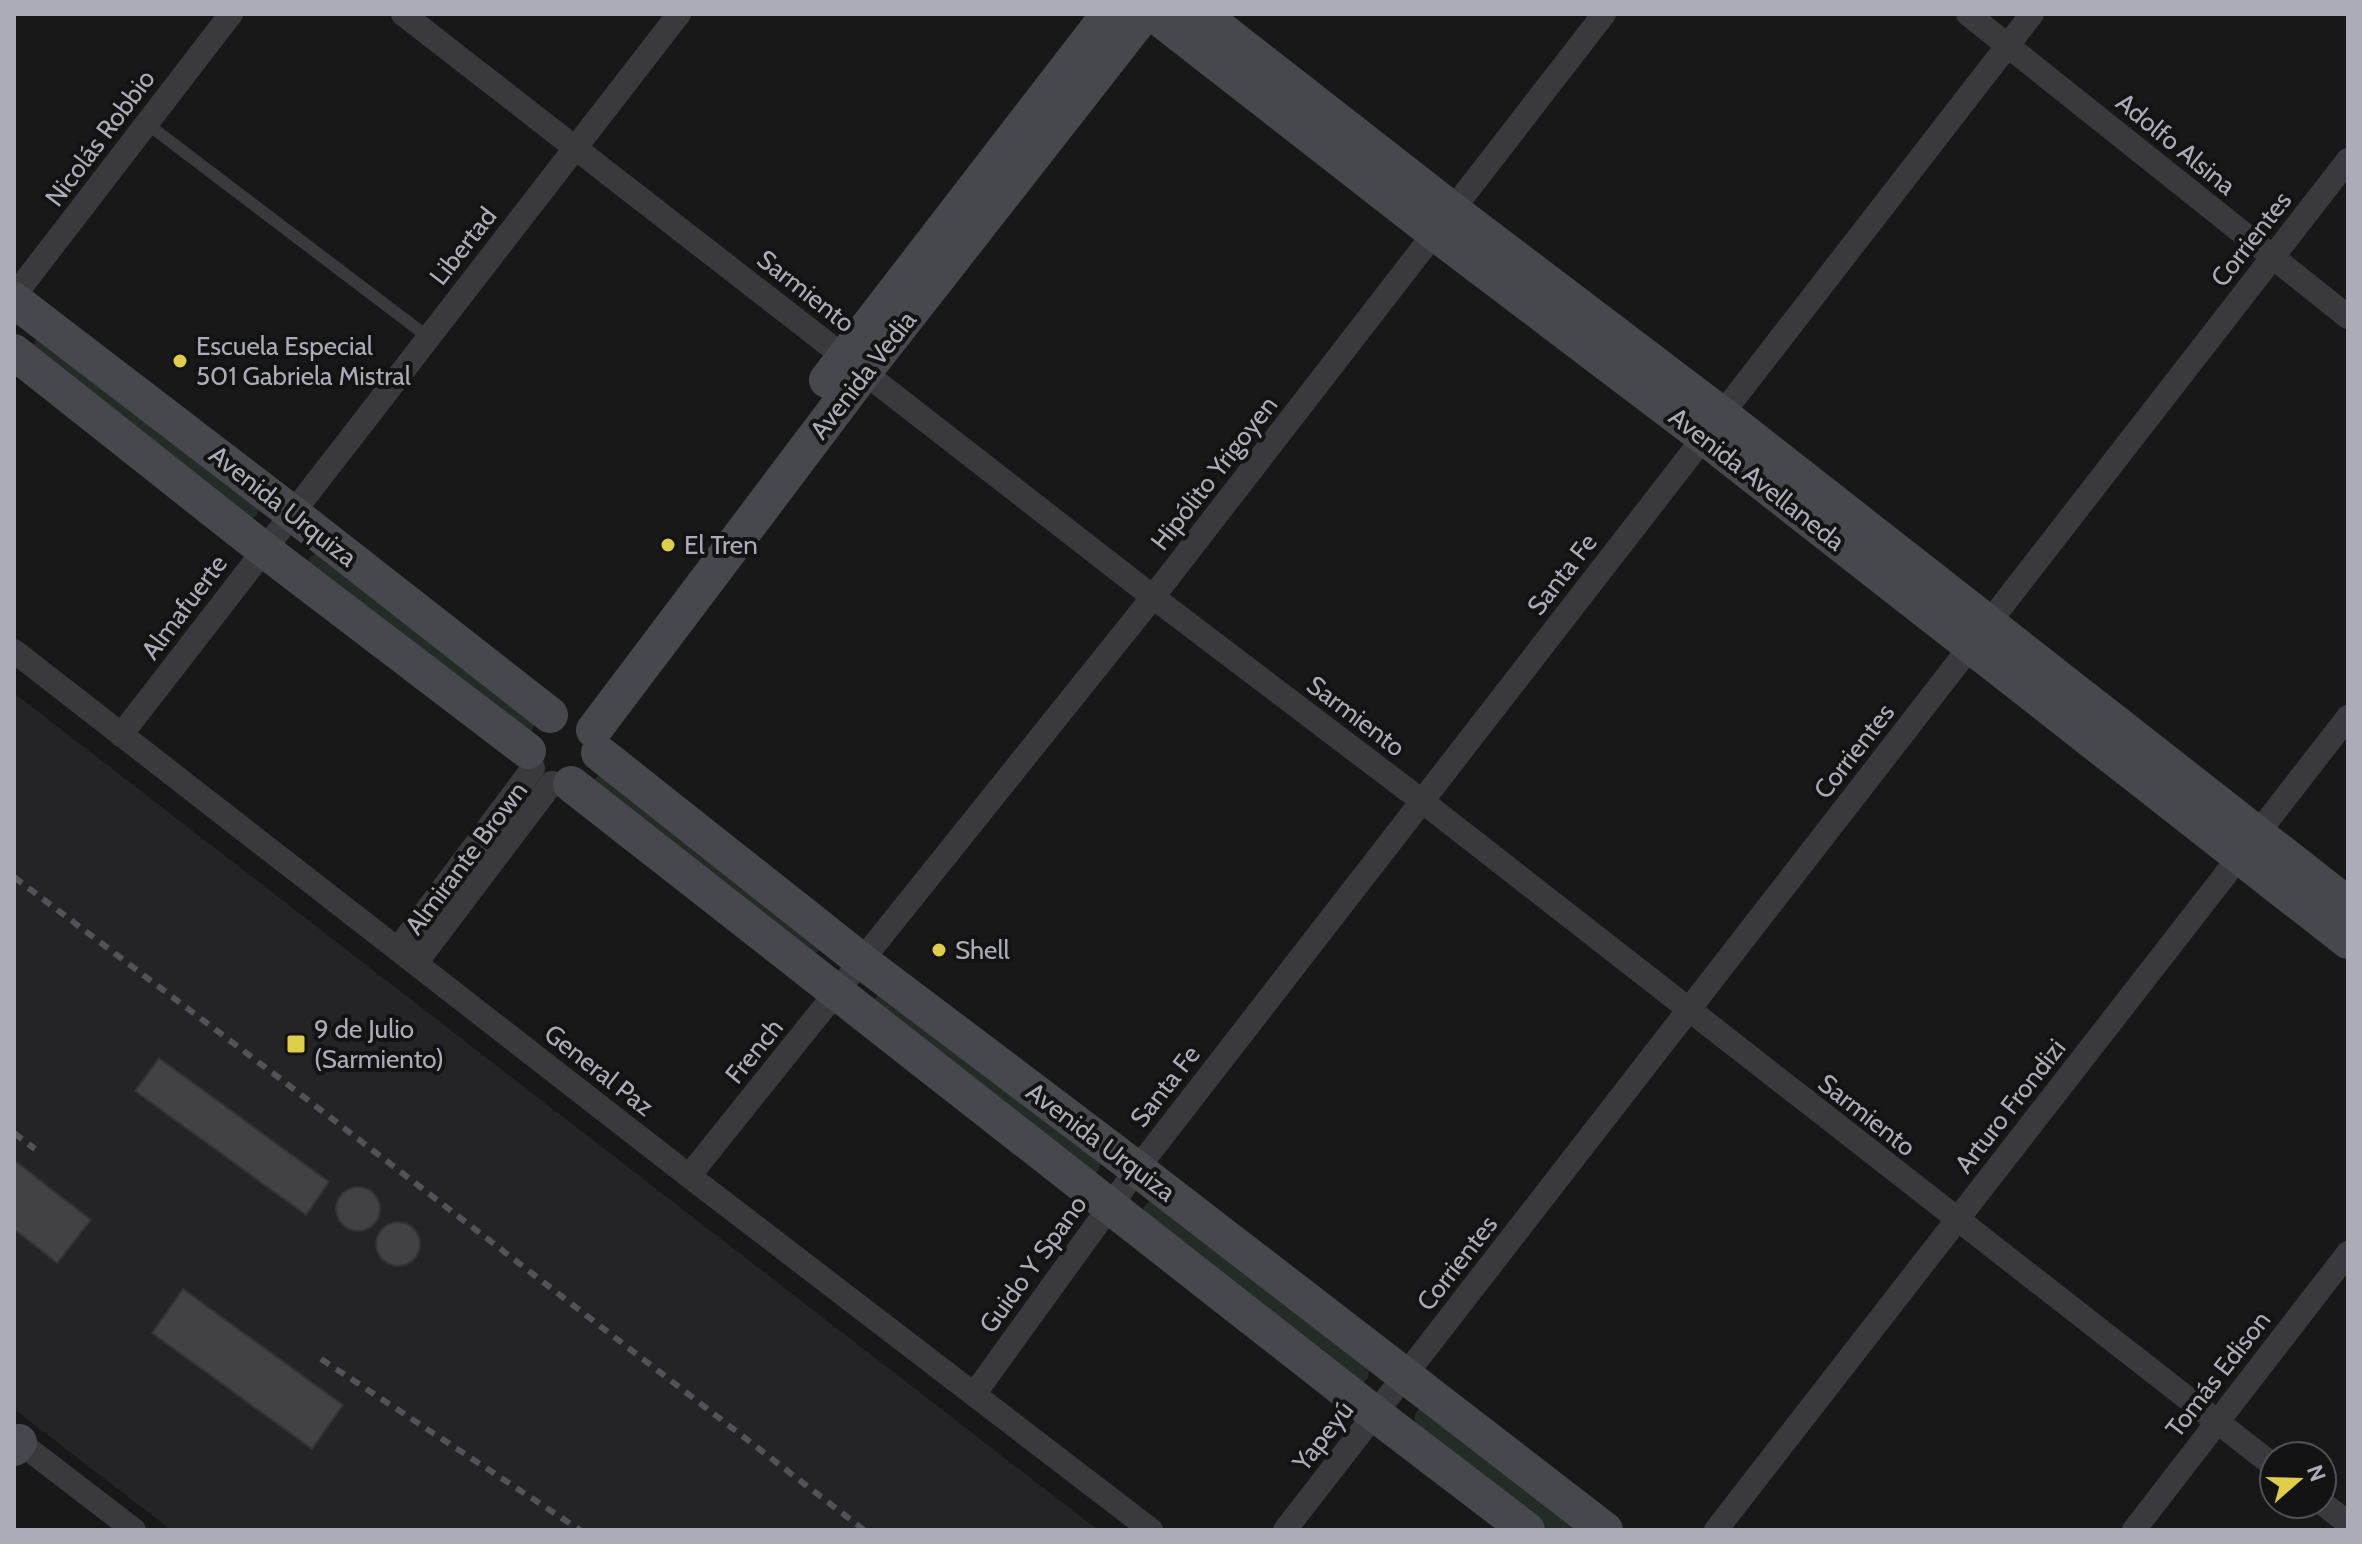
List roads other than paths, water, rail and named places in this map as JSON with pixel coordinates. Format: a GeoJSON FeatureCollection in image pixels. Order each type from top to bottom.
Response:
{"type":"FeatureCollection","features":[{"type":"Feature","properties":{"kind":"main road","name":"Avenida Avellaneda"},"geometry":{"type":"LineString","coordinates":[[1201,14],[1443,221]]}},
{"type":"Feature","properties":{"kind":"main road","name":"Avenida Avellaneda"},"geometry":{"type":"LineString","coordinates":[[1141,17],[1443,221],[1713,426],[2248,845],[2348,941]]}},
{"type":"Feature","properties":{"kind":"main road","name":"Avenida Vedia"},"geometry":{"type":"LineString","coordinates":[[579,728],[854,364],[1141,17]]}},
{"type":"Feature","properties":{"kind":"main road","name":"Avenida Urquiza"},"geometry":{"type":"LineString","coordinates":[[14,298],[292,513],[579,728],[863,962],[1605,1530]]}},
{"type":"Feature","properties":{"kind":"main road","name":"Avenida Urquiza"},"geometry":{"type":"LineString","coordinates":[[14,352],[546,771],[838,993],[1527,1530]]}},
{"type":"Feature","properties":{"kind":"main road"},"geometry":{"type":"LineString","coordinates":[[537,723],[579,728],[591,773],[546,771],[531,733],[537,723]]}},
{"type":"Feature","properties":{"kind":"main road","name":"Avenida Avellaneda"},"geometry":{"type":"LineString","coordinates":[[2248,845],[2348,905]]}},
{"type":"Feature","properties":{"kind":"street","name":"Nicolás Robbio"},"geometry":{"type":"LineString","coordinates":[[14,298],[231,14]]}},
{"type":"Feature","properties":{"kind":"street","name":"Sarmiento"},"geometry":{"type":"LineString","coordinates":[[403,14],[1153,597],[1422,801],[2258,1454]]}},
{"type":"Feature","properties":{"kind":"street","name":"Libertad"},"geometry":{"type":"LineString","coordinates":[[292,513],[679,14]]}},
{"type":"Feature","properties":{"kind":"street","name":"Hipólito Yrigoyen"},"geometry":{"type":"LineString","coordinates":[[863,962],[1153,597],[1604,14]]}},
{"type":"Feature","properties":{"kind":"street","name":"Adolfo Alsina"},"geometry":{"type":"LineString","coordinates":[[1968,14],[2348,317]]}},
{"type":"Feature","properties":{"kind":"street","name":"Santa Fe"},"geometry":{"type":"LineString","coordinates":[[1137,1169],[2032,14]]}},
{"type":"Feature","properties":{"kind":"street","name":"Corrientes"},"geometry":{"type":"LineString","coordinates":[[1404,1376],[2348,160]]}},
{"type":"Feature","properties":{"kind":"street","name":"Almafuerte"},"geometry":{"type":"LineString","coordinates":[[121,735],[292,513]]}},
{"type":"Feature","properties":{"kind":"street","name":"General Paz"},"geometry":{"type":"LineString","coordinates":[[14,651],[689,1176],[1151,1530]]}},
{"type":"Feature","properties":{"kind":"street","name":"Arturo Frondizi"},"geometry":{"type":"LineString","coordinates":[[1716,1530],[2348,717]]}},
{"type":"Feature","properties":{"kind":"street","name":"Almirante Brown"},"geometry":{"type":"LineString","coordinates":[[407,956],[546,771]]}},
{"type":"Feature","properties":{"kind":"street","name":"French"},"geometry":{"type":"LineString","coordinates":[[689,1176],[863,962]]}},
{"type":"Feature","properties":{"kind":"street","name":"Guido Y Spano"},"geometry":{"type":"LineString","coordinates":[[975,1393],[1137,1169]]}},
{"type":"Feature","properties":{"kind":"street","name":"Tomás Edison"},"geometry":{"type":"LineString","coordinates":[[2134,1530],[2348,1253]]}},
{"type":"Feature","properties":{"kind":"street","name":"Yapeyú"},"geometry":{"type":"LineString","coordinates":[[1285,1530],[1404,1376]]}},
{"type":"Feature","properties":{"kind":"street"},"geometry":{"type":"LineString","coordinates":[[16,1443],[134,1530]]}},
{"type":"Feature","properties":{"kind":"lane"},"geometry":{"type":"LineString","coordinates":[[146,123],[428,337]]}},
{"type":"Feature","properties":{"kind":"railway"},"geometry":{"type":"LineString","coordinates":[[14,877],[864,1530]]}},
{"type":"Feature","properties":{"kind":"railway"},"geometry":{"type":"LineString","coordinates":[[14,1133],[35,1149]]}},
{"type":"Feature","properties":{"kind":"railway"},"geometry":{"type":"LineString","coordinates":[[321,1359],[580,1530]]}},
{"type":"Feature","properties":{"kind":"place","name":"Escuela Especial 501 Gabriela Mistral"},"geometry":{"type":"Point","coordinates":[180,361]}},
{"type":"Feature","properties":{"kind":"place","name":"El Tren"},"geometry":{"type":"Point","coordinates":[668,545]}},
{"type":"Feature","properties":{"kind":"place","name":"Shell"},"geometry":{"type":"Point","coordinates":[939,950]}},
{"type":"Feature","properties":{"kind":"place","name":"9 de Julio (Sarmiento)"},"geometry":{"type":"Point","coordinates":[296,1044]}}]}
